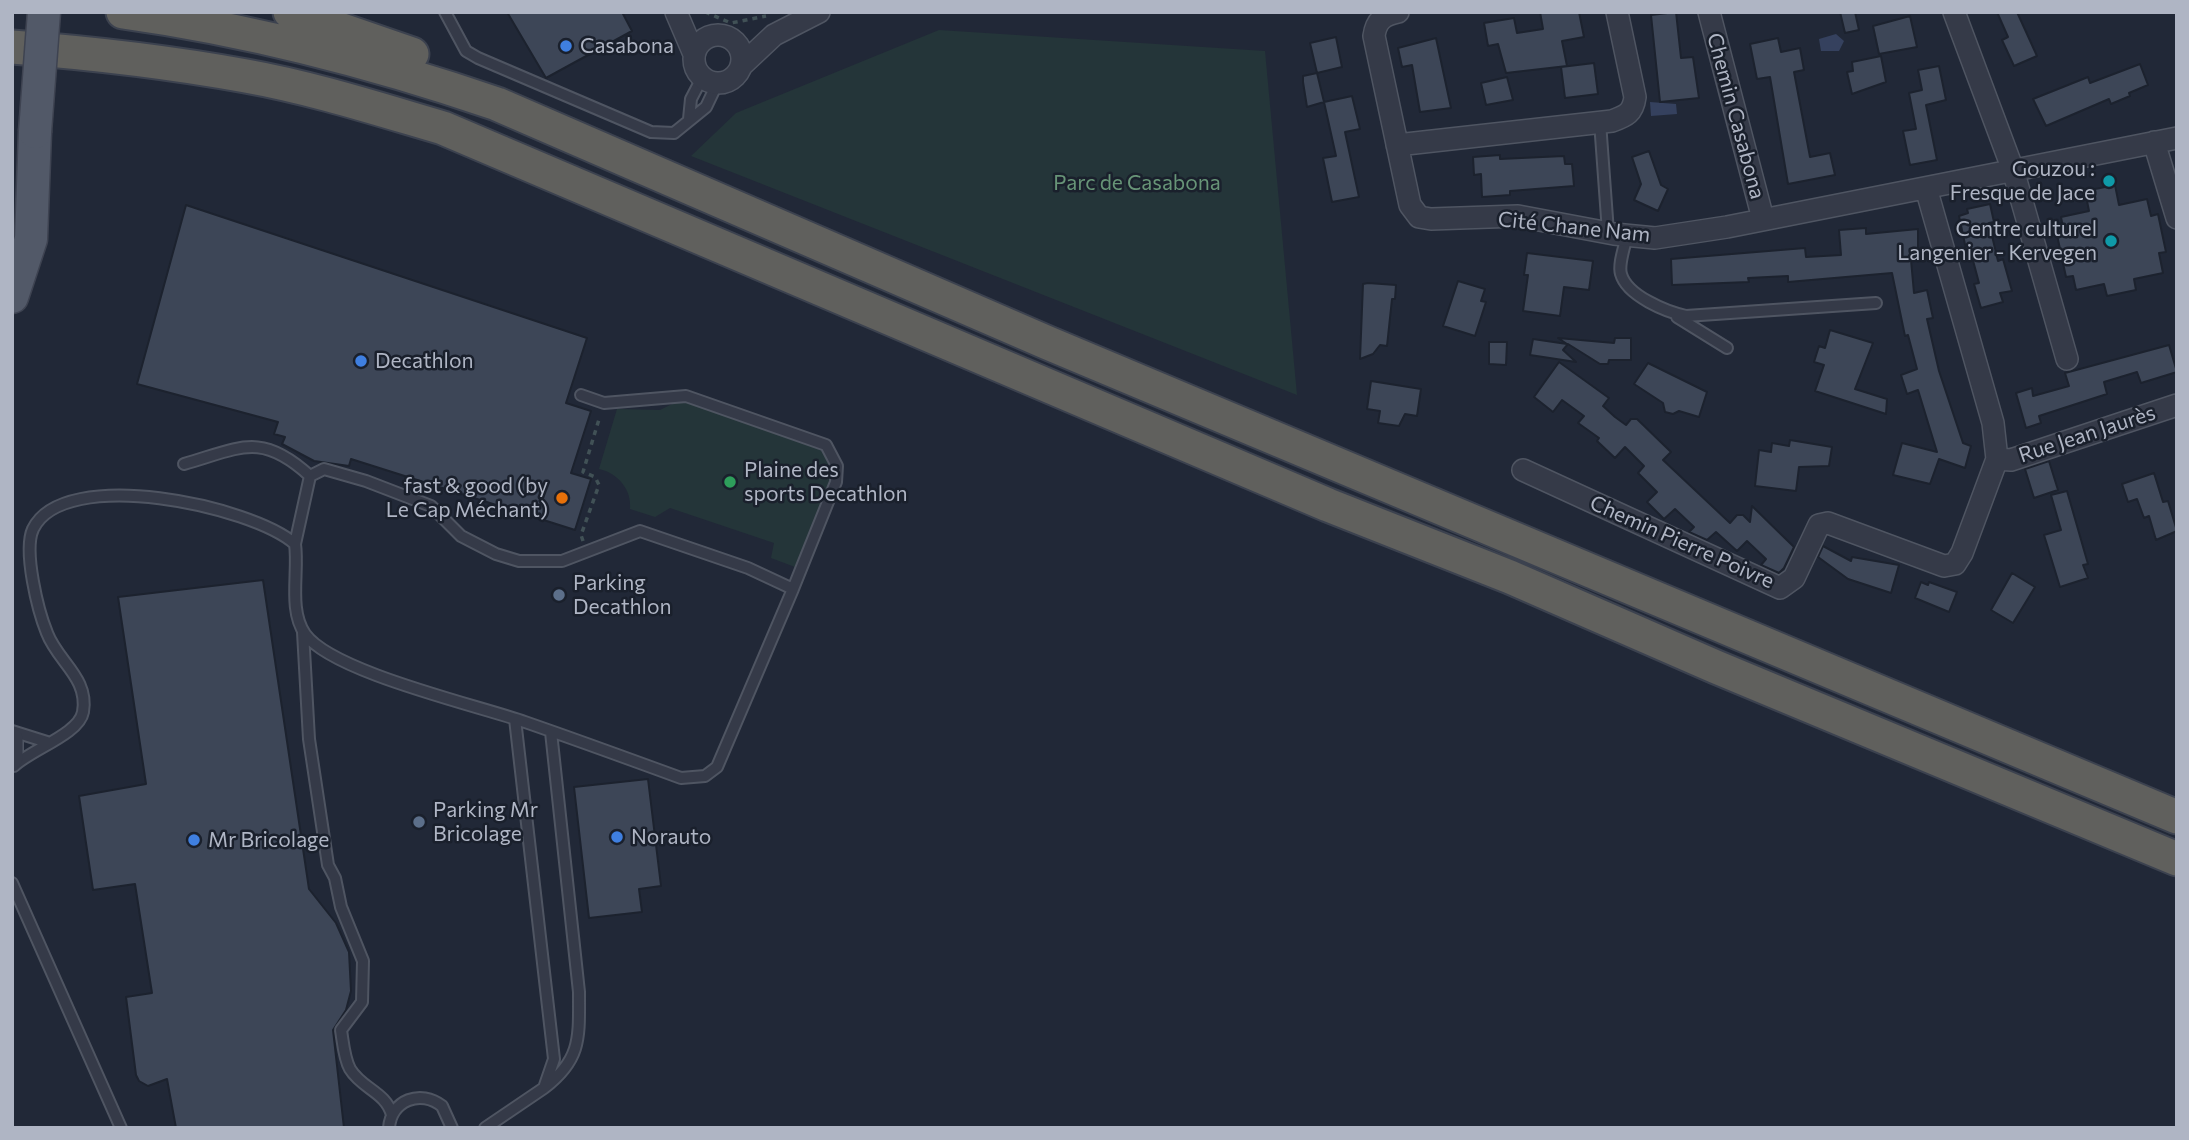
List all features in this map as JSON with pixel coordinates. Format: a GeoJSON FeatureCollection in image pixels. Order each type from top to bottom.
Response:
{"type":"FeatureCollection","features":[{"type":"Feature","properties":{"kind":"highway"},"geometry":{"type":"LineString","coordinates":[[123,12],[209,24],[309,46],[405,73],[497,104],[779,229],[2177,817]]}},
{"type":"Feature","properties":{"kind":"highway"},"geometry":{"type":"LineString","coordinates":[[290,12],[317,18],[529,96],[607,131],[779,229]]}},
{"type":"Feature","properties":{"kind":"highway"},"geometry":{"type":"LineString","coordinates":[[12,47],[148,60],[248,76],[345,99],[443,128],[1328,505],[1510,577],[1716,667],[2177,859]]}},
{"type":"Feature","properties":{"kind":"highway"},"geometry":{"type":"LineString","coordinates":[[12,53],[47,50]]}},
{"type":"Feature","properties":{"kind":"main road"},"geometry":{"type":"LineString","coordinates":[[12,297],[31,239],[35,131],[44,12]]}},
{"type":"Feature","properties":{"kind":"main road"},"geometry":{"type":"LineString","coordinates":[[12,253],[32,186]]}},
{"type":"Feature","properties":{"kind":"street"},"geometry":{"type":"LineString","coordinates":[[676,12],[694,54],[696,71],[709,81],[733,79],[742,65],[774,35],[819,12]]}},
{"type":"Feature","properties":{"kind":"street"},"geometry":{"type":"LineString","coordinates":[[688,12],[710,36]]}},
{"type":"Feature","properties":{"kind":"street","name":"Cité Chane Nam"},"geometry":{"type":"LineString","coordinates":[[1398,12],[1383,17],[1376,24],[1374,36],[1410,205],[1419,218],[1518,216],[1655,238],[2177,138]]}},
{"type":"Feature","properties":{"kind":"street"},"geometry":{"type":"LineString","coordinates":[[1397,145],[1600,122],[1625,116],[1634,108],[1635,97],[1617,12]]}},
{"type":"Feature","properties":{"kind":"street","name":"Chemin Casabona"},"geometry":{"type":"LineString","coordinates":[[1709,12],[1763,219]]}},
{"type":"Feature","properties":{"kind":"street"},"geometry":{"type":"LineString","coordinates":[[1954,12],[2013,170],[2067,359]]}},
{"type":"Feature","properties":{"kind":"street"},"geometry":{"type":"LineString","coordinates":[[694,54],[703,40],[710,36],[719,35],[734,41],[774,35]]}},
{"type":"Feature","properties":{"kind":"street"},"geometry":{"type":"LineString","coordinates":[[734,41],[743,56],[742,65]]}},
{"type":"Feature","properties":{"kind":"street"},"geometry":{"type":"LineString","coordinates":[[2154,142],[2177,218]]}},
{"type":"Feature","properties":{"kind":"street","name":"Chemin Pierre Poivre"},"geometry":{"type":"LineString","coordinates":[[1523,470],[1780,588],[1794,578],[1819,525],[1828,523],[1944,566],[1955,564],[1962,553],[1997,459],[1993,423],[1926,188]]}},
{"type":"Feature","properties":{"kind":"street","name":"Rue Jean Jaurès"},"geometry":{"type":"LineString","coordinates":[[1997,459],[2011,460],[2177,405]]}},
{"type":"Feature","properties":{"kind":"street"},"geometry":{"type":"LineString","coordinates":[[12,739],[12,758]]}},
{"type":"Feature","properties":{"kind":"lane"},"geometry":{"type":"LineString","coordinates":[[445,12],[466,51],[478,58],[651,132],[674,133],[706,107],[709,81]]}},
{"type":"Feature","properties":{"kind":"lane"},"geometry":{"type":"LineString","coordinates":[[689,120],[691,99],[709,81]]}},
{"type":"Feature","properties":{"kind":"lane"},"geometry":{"type":"LineString","coordinates":[[1600,122],[1620,272],[1626,284],[1727,348]]}},
{"type":"Feature","properties":{"kind":"lane"},"geometry":{"type":"LineString","coordinates":[[1671,313],[1686,316],[1876,303]]}},
{"type":"Feature","properties":{"kind":"lane"},"geometry":{"type":"LineString","coordinates":[[303,632],[320,650],[335,657],[470,707],[515,719],[681,778],[705,776],[717,767],[836,482],[837,466],[826,445],[686,396],[604,403],[581,395]]}},
{"type":"Feature","properties":{"kind":"lane"},"geometry":{"type":"LineString","coordinates":[[184,464],[227,449],[254,447],[277,450],[310,476]]}},
{"type":"Feature","properties":{"kind":"lane"},"geometry":{"type":"LineString","coordinates":[[310,476],[324,470],[408,495],[431,506],[461,536],[496,554],[534,562],[562,561],[640,531],[748,568],[793,589]]}},
{"type":"Feature","properties":{"kind":"lane"},"geometry":{"type":"LineString","coordinates":[[310,476],[295,544],[297,601],[303,632],[309,734],[328,865],[335,878],[341,907],[363,961],[362,1003],[341,1030],[349,1068],[363,1084],[383,1097],[391,1115],[389,1128]]}},
{"type":"Feature","properties":{"kind":"lane"},"geometry":{"type":"LineString","coordinates":[[12,768],[26,754],[73,730],[82,717],[85,698],[76,674],[60,658],[47,634],[36,593],[29,551],[32,531],[42,516],[76,502],[155,496],[194,501],[232,513],[284,535],[295,544]]}},
{"type":"Feature","properties":{"kind":"lane"},"geometry":{"type":"LineString","coordinates":[[515,719],[554,1059],[544,1088]]}},
{"type":"Feature","properties":{"kind":"lane"},"geometry":{"type":"LineString","coordinates":[[12,732],[47,742]]}},
{"type":"Feature","properties":{"kind":"lane"},"geometry":{"type":"LineString","coordinates":[[485,1128],[559,1077],[574,1058],[579,1035],[579,992],[551,732]]}},
{"type":"Feature","properties":{"kind":"lane"},"geometry":{"type":"LineString","coordinates":[[12,883],[121,1128]]}},
{"type":"Feature","properties":{"kind":"lane"},"geometry":{"type":"LineString","coordinates":[[391,1115],[404,1101],[430,1098],[442,1106],[456,1127]]}},
{"type":"Feature","properties":{"kind":"path"},"geometry":{"type":"LineString","coordinates":[[705,12],[731,23],[760,19],[774,12]]}},
{"type":"Feature","properties":{"kind":"path"},"geometry":{"type":"LineString","coordinates":[[586,553],[581,535],[599,485],[595,477],[583,472],[604,403]]}},
{"type":"Feature","properties":{"kind":"green space","name":"Parc de Casabona"},"geometry":{"type":"Polygon","coordinates":[[[939,30],[1265,51],[1297,395],[691,156],[736,113],[939,30]]]}},
{"type":"Feature","properties":{"kind":"green space","name":"Plaine des sports Decathlon"},"geometry":{"type":"Polygon","coordinates":[[[695,402],[836,453],[839,461],[808,562],[795,567],[771,558],[774,543],[670,508],[655,517],[630,509],[629,495],[622,483],[612,474],[599,469],[617,409],[660,410],[674,403],[695,402]]]}},
{"type":"Feature","properties":{"kind":"water"},"geometry":{"type":"Polygon","coordinates":[[[1836,34],[1844,41],[1839,51],[1821,51],[1819,39],[1836,34]]]}},
{"type":"Feature","properties":{"kind":"water"},"geometry":{"type":"Polygon","coordinates":[[[1650,102],[1676,104],[1677,114],[1651,116],[1650,102]]]}},
{"type":"Feature","properties":{"kind":"building","name":"Casabona"},"geometry":{"type":"Polygon","coordinates":[[[507,12],[622,12],[632,31],[546,78],[507,12]]]}},
{"type":"Feature","properties":{"kind":"building"},"geometry":{"type":"Polygon","coordinates":[[[1540,12],[1579,12],[1584,37],[1562,41],[1567,66],[1506,73],[1498,44],[1488,46],[1484,23],[1514,18],[1517,33],[1543,29],[1540,12]]]}},
{"type":"Feature","properties":{"kind":"building"},"geometry":{"type":"Polygon","coordinates":[[[1676,12],[1681,58],[1693,57],[1699,98],[1660,102],[1651,15],[1676,12]]]}},
{"type":"Feature","properties":{"kind":"building"},"geometry":{"type":"Polygon","coordinates":[[[1840,12],[1855,12],[1859,30],[1845,33],[1840,12]]]}},
{"type":"Feature","properties":{"kind":"building"},"geometry":{"type":"Polygon","coordinates":[[[1997,12],[2017,12],[2037,56],[2014,66],[2002,40],[2008,37],[1997,12]]]}},
{"type":"Feature","properties":{"kind":"building"},"geometry":{"type":"Polygon","coordinates":[[[1910,16],[1917,47],[1879,54],[1873,26],[1910,16]]]}},
{"type":"Feature","properties":{"kind":"building"},"geometry":{"type":"Polygon","coordinates":[[[1336,37],[1342,67],[1317,73],[1310,43],[1336,37]]]}},
{"type":"Feature","properties":{"kind":"building"},"geometry":{"type":"Polygon","coordinates":[[[1436,38],[1451,108],[1420,112],[1412,65],[1402,67],[1398,48],[1436,38]]]}},
{"type":"Feature","properties":{"kind":"building"},"geometry":{"type":"Polygon","coordinates":[[[1778,38],[1781,52],[1800,48],[1804,70],[1794,72],[1810,157],[1830,153],[1835,175],[1788,184],[1770,77],[1757,79],[1750,44],[1778,38]]]}},
{"type":"Feature","properties":{"kind":"building"},"geometry":{"type":"Polygon","coordinates":[[[1881,56],[1886,82],[1852,94],[1847,72],[1853,71],[1852,62],[1881,56]]]}},
{"type":"Feature","properties":{"kind":"building"},"geometry":{"type":"Polygon","coordinates":[[[1594,63],[1598,94],[1565,98],[1561,67],[1594,63]]]}},
{"type":"Feature","properties":{"kind":"building"},"geometry":{"type":"Polygon","coordinates":[[[2140,64],[2148,85],[2111,104],[2109,99],[2046,126],[2033,99],[2088,77],[2090,83],[2140,64]]]}},
{"type":"Feature","properties":{"kind":"building"},"geometry":{"type":"Polygon","coordinates":[[[1939,66],[1946,100],[1926,105],[1937,160],[1910,165],[1903,131],[1916,129],[1909,93],[1922,90],[1918,70],[1939,66]]]}},
{"type":"Feature","properties":{"kind":"building"},"geometry":{"type":"Polygon","coordinates":[[[1317,73],[1324,102],[1307,107],[1303,76],[1317,73]]]}},
{"type":"Feature","properties":{"kind":"building"},"geometry":{"type":"Polygon","coordinates":[[[1507,77],[1513,100],[1486,105],[1481,83],[1507,77]]]}},
{"type":"Feature","properties":{"kind":"building"},"geometry":{"type":"Polygon","coordinates":[[[1352,96],[1360,129],[1345,132],[1359,197],[1332,202],[1323,158],[1336,156],[1324,102],[1352,96]]]}},
{"type":"Feature","properties":{"kind":"building"},"geometry":{"type":"Polygon","coordinates":[[[1649,151],[1661,185],[1668,189],[1658,211],[1634,200],[1641,184],[1632,157],[1649,151]]]}},
{"type":"Feature","properties":{"kind":"building"},"geometry":{"type":"Polygon","coordinates":[[[1500,155],[1500,159],[1564,156],[1565,164],[1572,164],[1574,186],[1510,191],[1510,195],[1482,197],[1481,174],[1474,175],[1473,157],[1500,155]]]}},
{"type":"Feature","properties":{"kind":"building"},"geometry":{"type":"Polygon","coordinates":[[[2115,185],[2119,205],[2147,199],[2151,216],[2158,214],[2166,252],[2159,253],[2163,273],[2134,279],[2136,290],[2107,296],[2104,284],[2076,290],[2073,276],[2066,277],[2057,235],[2064,233],[2061,217],[2089,211],[2085,191],[2115,185]]]}},
{"type":"Feature","properties":{"kind":"building"},"geometry":{"type":"Polygon","coordinates":[[[1990,204],[1994,222],[1989,223],[1998,261],[2003,259],[2012,291],[2000,293],[2003,302],[1981,308],[1974,284],[1979,283],[1971,253],[1967,254],[1959,216],[1968,213],[1967,209],[1990,204]]]}},
{"type":"Feature","properties":{"kind":"building","name":"Decathlon"},"geometry":{"type":"Polygon","coordinates":[[[186,205],[587,338],[566,403],[591,411],[571,473],[591,479],[575,530],[351,459],[349,466],[314,461],[282,444],[285,437],[274,434],[278,422],[137,384],[186,205]]]}},
{"type":"Feature","properties":{"kind":"building"},"geometry":{"type":"Polygon","coordinates":[[[1866,228],[1866,234],[1918,229],[1918,248],[1910,249],[1914,293],[1927,290],[1933,318],[1927,319],[1939,371],[1963,443],[1971,446],[1965,468],[1939,459],[1930,484],[1893,475],[1902,443],[1937,452],[1918,390],[1907,394],[1901,375],[1917,369],[1908,335],[1905,336],[1892,273],[1788,282],[1788,276],[1748,278],[1749,282],[1672,285],[1671,259],[1805,248],[1806,257],[1841,255],[1839,230],[1866,228]]]}},
{"type":"Feature","properties":{"kind":"building"},"geometry":{"type":"Polygon","coordinates":[[[1527,253],[1593,261],[1589,290],[1564,287],[1560,316],[1523,311],[1528,275],[1524,275],[1527,253]]]}},
{"type":"Feature","properties":{"kind":"building"},"geometry":{"type":"Polygon","coordinates":[[[1458,281],[1485,289],[1481,301],[1486,302],[1475,336],[1443,326],[1458,281]]]}},
{"type":"Feature","properties":{"kind":"building"},"geometry":{"type":"Polygon","coordinates":[[[1363,284],[1396,285],[1395,299],[1392,299],[1387,346],[1380,345],[1373,354],[1360,359],[1363,284]]]}},
{"type":"Feature","properties":{"kind":"building"},"geometry":{"type":"Polygon","coordinates":[[[1830,330],[1873,343],[1855,389],[1887,399],[1886,414],[1815,391],[1824,365],[1814,362],[1819,346],[1825,348],[1830,330]]]}},
{"type":"Feature","properties":{"kind":"building"},"geometry":{"type":"Polygon","coordinates":[[[1558,338],[1614,343],[1615,338],[1631,338],[1631,360],[1609,360],[1608,364],[1600,364],[1568,344],[1563,350],[1576,362],[1530,355],[1533,339],[1567,344],[1558,338]]]}},
{"type":"Feature","properties":{"kind":"building"},"geometry":{"type":"Polygon","coordinates":[[[1489,342],[1507,342],[1506,365],[1489,364],[1489,342]]]}},
{"type":"Feature","properties":{"kind":"building"},"geometry":{"type":"Polygon","coordinates":[[[2169,345],[2177,372],[2141,383],[2137,372],[2104,382],[2107,394],[2039,416],[2041,423],[2026,428],[2016,393],[2032,388],[2033,396],[2069,386],[2065,373],[2169,345]]]}},
{"type":"Feature","properties":{"kind":"building"},"geometry":{"type":"Polygon","coordinates":[[[1559,362],[1609,398],[1603,406],[1615,417],[1626,425],[1631,419],[1637,419],[1671,452],[1663,460],[1730,523],[1737,515],[1743,515],[1750,522],[1752,506],[1794,547],[1784,568],[1779,573],[1761,565],[1766,559],[1747,541],[1737,551],[1716,532],[1707,540],[1689,532],[1694,527],[1675,509],[1664,519],[1647,502],[1657,492],[1638,473],[1644,466],[1625,447],[1615,458],[1597,441],[1599,438],[1578,423],[1584,416],[1562,400],[1553,412],[1534,397],[1559,362]]]}},
{"type":"Feature","properties":{"kind":"building"},"geometry":{"type":"Polygon","coordinates":[[[1648,363],[1707,392],[1699,417],[1679,411],[1673,414],[1665,412],[1663,403],[1634,384],[1648,363]]]}},
{"type":"Feature","properties":{"kind":"building"},"geometry":{"type":"Polygon","coordinates":[[[1371,381],[1421,389],[1417,416],[1405,414],[1399,426],[1378,423],[1380,411],[1367,409],[1371,381]]]}},
{"type":"Feature","properties":{"kind":"building"},"geometry":{"type":"Polygon","coordinates":[[[1790,440],[1832,447],[1829,466],[1799,467],[1796,491],[1755,486],[1759,450],[1771,452],[1772,443],[1789,446],[1790,440]]]}},
{"type":"Feature","properties":{"kind":"building"},"geometry":{"type":"Polygon","coordinates":[[[2049,461],[2058,490],[2034,498],[2025,469],[2049,461]]]}},
{"type":"Feature","properties":{"kind":"building"},"geometry":{"type":"Polygon","coordinates":[[[2154,473],[2163,502],[2168,501],[2177,531],[2156,540],[2149,516],[2144,518],[2137,499],[2128,502],[2122,484],[2154,473]]]}},
{"type":"Feature","properties":{"kind":"building"},"geometry":{"type":"Polygon","coordinates":[[[2067,491],[2088,564],[2083,565],[2088,578],[2060,587],[2044,535],[2061,530],[2051,495],[2067,491]]]}},
{"type":"Feature","properties":{"kind":"building"},"geometry":{"type":"Polygon","coordinates":[[[1823,546],[1851,561],[1852,557],[1899,565],[1891,593],[1848,579],[1818,557],[1823,546]]]}},
{"type":"Feature","properties":{"kind":"building"},"geometry":{"type":"Polygon","coordinates":[[[2012,573],[2035,587],[2013,623],[1991,610],[2012,573]]]}},
{"type":"Feature","properties":{"kind":"building","name":"Mr Bricolage"},"geometry":{"type":"Polygon","coordinates":[[[263,580],[309,889],[336,923],[349,952],[351,991],[346,1010],[333,1030],[344,1128],[176,1128],[167,1079],[148,1086],[139,1081],[136,1075],[126,997],[152,993],[135,884],[93,890],[79,796],[146,784],[118,597],[263,580]]]}},
{"type":"Feature","properties":{"kind":"building"},"geometry":{"type":"Polygon","coordinates":[[[1921,582],[1928,585],[1929,582],[1957,592],[1949,612],[1915,598],[1921,582]]]}},
{"type":"Feature","properties":{"kind":"building","name":"Norauto"},"geometry":{"type":"Polygon","coordinates":[[[648,779],[661,886],[639,889],[642,912],[589,918],[574,787],[648,779]]]}},
{"type":"Feature","properties":{"kind":"place","name":"Casabona"},"geometry":{"type":"Point","coordinates":[566,46]}},
{"type":"Feature","properties":{"kind":"place","name":"Gouzou : Fresque de Jace"},"geometry":{"type":"Point","coordinates":[2109,181]}},
{"type":"Feature","properties":{"kind":"place","name":"Centre culturel Langenier - Kervegen"},"geometry":{"type":"Point","coordinates":[2111,241]}},
{"type":"Feature","properties":{"kind":"place","name":"Decathlon"},"geometry":{"type":"Point","coordinates":[361,361]}},
{"type":"Feature","properties":{"kind":"place","name":"Plaine des sports Decathlon"},"geometry":{"type":"Point","coordinates":[730,482]}},
{"type":"Feature","properties":{"kind":"place","name":"fast & good (by Le Cap Méchant)"},"geometry":{"type":"Point","coordinates":[562,498]}},
{"type":"Feature","properties":{"kind":"place","name":"Parking Decathlon"},"geometry":{"type":"Point","coordinates":[559,595]}},
{"type":"Feature","properties":{"kind":"place","name":"Parking Mr Bricolage"},"geometry":{"type":"Point","coordinates":[419,822]}},
{"type":"Feature","properties":{"kind":"place","name":"Norauto"},"geometry":{"type":"Point","coordinates":[617,837]}},
{"type":"Feature","properties":{"kind":"place","name":"Mr Bricolage"},"geometry":{"type":"Point","coordinates":[194,840]}}]}
